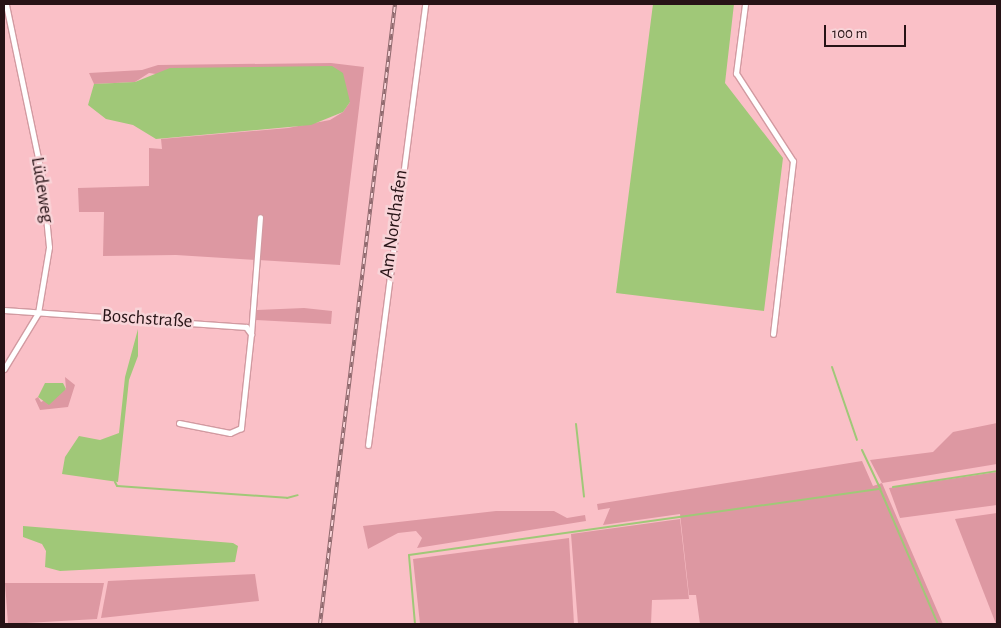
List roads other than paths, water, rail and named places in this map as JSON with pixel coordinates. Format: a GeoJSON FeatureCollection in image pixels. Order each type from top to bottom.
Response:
{"type":"FeatureCollection","features":[{"type":"Feature","properties":{"kind":"street","name":"Lüdeweg"},"geometry":{"type":"LineString","coordinates":[[4,369],[38,313],[48,266],[48,216],[6,4]]}},
{"type":"Feature","properties":{"kind":"street","name":"Am Nordhafen"},"geometry":{"type":"LineString","coordinates":[[368,445],[425,4]]}},
{"type":"Feature","properties":{"kind":"street"},"geometry":{"type":"LineString","coordinates":[[745,4],[736,73],[793,161],[773,334]]}},
{"type":"Feature","properties":{"kind":"street"},"geometry":{"type":"LineString","coordinates":[[179,423],[230,433],[241,428],[251,334],[260,217]]}},
{"type":"Feature","properties":{"kind":"street","name":"Boschstraße"},"geometry":{"type":"LineString","coordinates":[[4,310],[218,324],[246,327],[251,334]]}},
{"type":"Feature","properties":{"kind":"waterway"},"geometry":{"type":"LineString","coordinates":[[832,367],[857,440]]}},
{"type":"Feature","properties":{"kind":"waterway"},"geometry":{"type":"LineString","coordinates":[[576,424],[584,497]]}},
{"type":"Feature","properties":{"kind":"waterway"},"geometry":{"type":"LineString","coordinates":[[862,450],[880,488]]}},
{"type":"Feature","properties":{"kind":"waterway"},"geometry":{"type":"LineString","coordinates":[[893,487],[997,471]]}},
{"type":"Feature","properties":{"kind":"waterway"},"geometry":{"type":"LineString","coordinates":[[115,482],[117,486],[287,498],[298,495]]}},
{"type":"Feature","properties":{"kind":"waterway"},"geometry":{"type":"LineString","coordinates":[[415,624],[409,555],[880,489],[938,624]]}},
{"type":"Feature","properties":{"kind":"railway"},"geometry":{"type":"LineString","coordinates":[[320,624],[395,4]]}}]}
